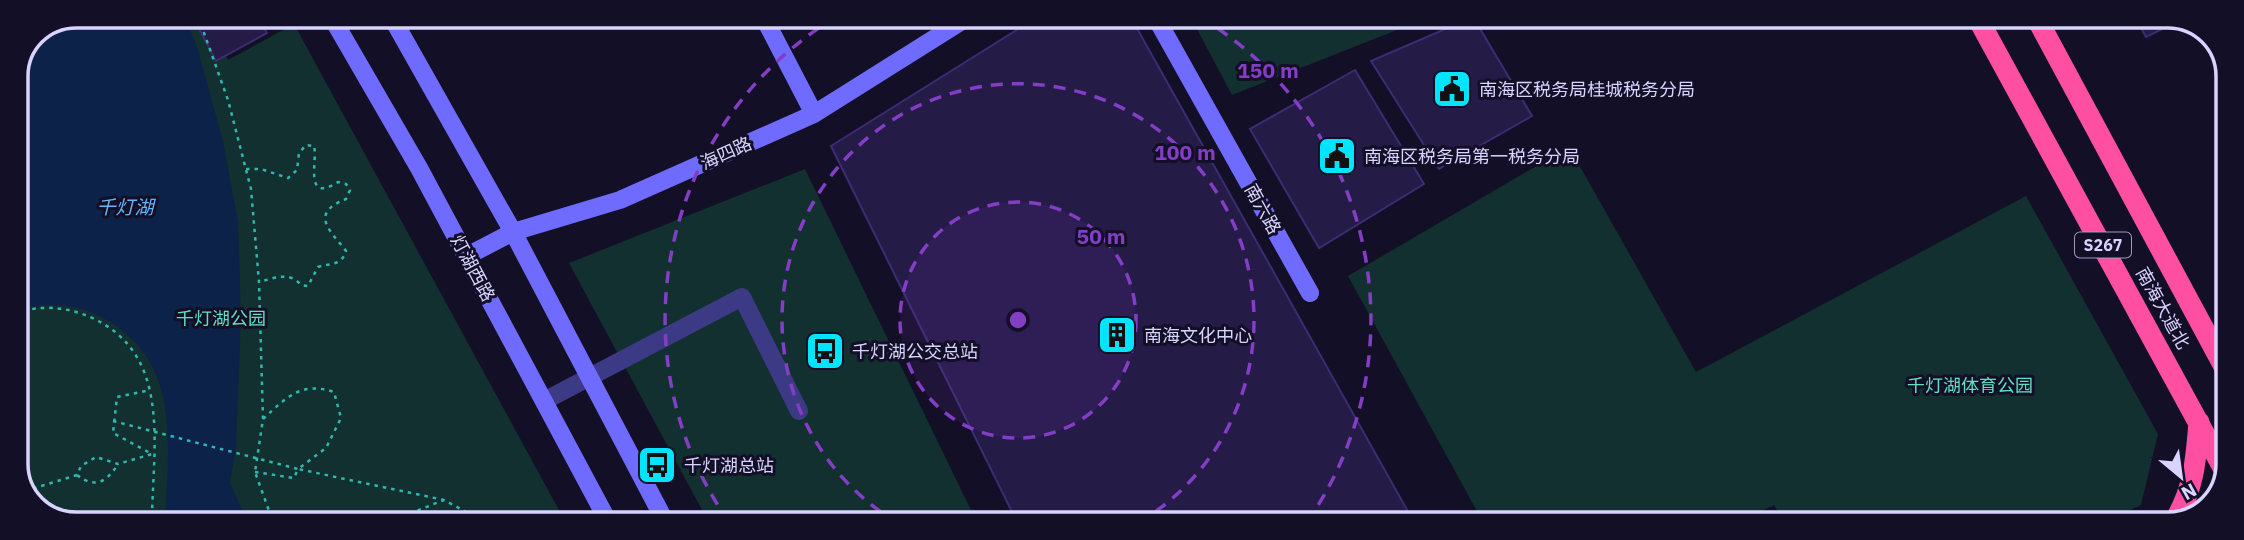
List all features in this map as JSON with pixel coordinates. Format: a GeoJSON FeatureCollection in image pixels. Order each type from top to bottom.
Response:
{"type":"FeatureCollection","features":[{"type":"Feature","properties":{"kind":"highway","name":"南海大道北"},"geometry":{"type":"LineString","coordinates":[[1983,28],[2216,454]]}},
{"type":"Feature","properties":{"kind":"highway","name":"南海大道北"},"geometry":{"type":"LineString","coordinates":[[2042,28],[2216,352]]}},
{"type":"Feature","properties":{"kind":"highway"},"geometry":{"type":"LineString","coordinates":[[2181,510],[2195,473],[2199,422]]}},
{"type":"Feature","properties":{"kind":"main road","name":"灯湖西路"},"geometry":{"type":"LineString","coordinates":[[338,28],[467,256],[603,512]]}},
{"type":"Feature","properties":{"kind":"main road"},"geometry":{"type":"LineString","coordinates":[[398,28],[513,232],[660,512]]}},
{"type":"Feature","properties":{"kind":"main road"},"geometry":{"type":"LineString","coordinates":[[769,28],[814,114]]}},
{"type":"Feature","properties":{"kind":"main road","name":"海四路"},"geometry":{"type":"LineString","coordinates":[[467,256],[513,232],[620,200],[814,114],[951,28]]}},
{"type":"Feature","properties":{"kind":"main road","name":"南六路"},"geometry":{"type":"LineString","coordinates":[[1162,28],[1310,292]]}},
{"type":"Feature","properties":{"kind":"street"},"geometry":{"type":"LineString","coordinates":[[544,401],[742,297],[799,411]]}},
{"type":"Feature","properties":{"kind":"path"},"geometry":{"type":"LineString","coordinates":[[202,28],[228,100],[251,189],[259,282],[263,419],[255,472],[269,512]]}},
{"type":"Feature","properties":{"kind":"path"},"geometry":{"type":"LineString","coordinates":[[246,169],[261,169],[288,178],[297,170],[299,153],[306,145],[314,146],[316,153],[312,174],[315,183],[321,188],[329,188],[338,182],[346,184],[350,190],[346,199],[336,203],[328,212],[325,223],[328,233],[346,251],[344,258],[336,264],[318,267],[308,286],[286,276],[259,282]]}},
{"type":"Feature","properties":{"kind":"path"},"geometry":{"type":"LineString","coordinates":[[28,311],[45,307],[77,311],[105,324],[128,341],[147,376],[155,412],[152,512]]}},
{"type":"Feature","properties":{"kind":"path"},"geometry":{"type":"LineString","coordinates":[[255,472],[294,478],[298,469],[326,448],[341,418],[334,392],[315,386],[289,396],[263,419]]}},
{"type":"Feature","properties":{"kind":"path"},"geometry":{"type":"LineString","coordinates":[[150,390],[117,397],[113,433],[152,454]]}},
{"type":"Feature","properties":{"kind":"path"},"geometry":{"type":"LineString","coordinates":[[113,421],[298,469],[444,500],[466,512]]}},
{"type":"Feature","properties":{"kind":"path"},"geometry":{"type":"LineString","coordinates":[[35,488],[77,475],[81,466],[96,457],[118,464],[152,454]]}},
{"type":"Feature","properties":{"kind":"path"},"geometry":{"type":"LineString","coordinates":[[77,475],[86,482],[98,484],[110,477],[118,464]]}},
{"type":"Feature","properties":{"kind":"path"},"geometry":{"type":"LineString","coordinates":[[414,512],[444,500]]}},
{"type":"Feature","properties":{"kind":"green space","name":"千灯湖公园"},"geometry":{"type":"Polygon","coordinates":[[[211,28],[228,60],[287,28],[296,28],[560,512],[76,512],[52,506],[36,490],[28,467],[28,76],[36,50],[50,36],[67,29],[211,28]]]}},
{"type":"Feature","properties":{"kind":"green space"},"geometry":{"type":"Polygon","coordinates":[[[1196,28],[1402,28],[1232,95],[1196,28]]]}},
{"type":"Feature","properties":{"kind":"green space","name":"千灯湖体育公园"},"geometry":{"type":"Polygon","coordinates":[[[1569,147],[1696,372],[2026,196],[2158,434],[2141,505],[2127,512],[1778,512],[1774,505],[1760,512],[1477,512],[1348,276],[1569,147]]]}},
{"type":"Feature","properties":{"kind":"green space"},"geometry":{"type":"Polygon","coordinates":[[[805,169],[971,510],[974,509],[975,512],[703,512],[569,263],[805,169]]]}},
{"type":"Feature","properties":{"kind":"water","name":"千灯湖"},"geometry":{"type":"Polygon","coordinates":[[[189,28],[197,47],[223,141],[238,221],[241,316],[236,446],[230,483],[243,512],[166,512],[168,436],[165,408],[159,381],[147,357],[129,336],[93,313],[61,305],[28,308],[28,76],[36,50],[50,36],[67,29],[189,28]]]}},
{"type":"Feature","properties":{"kind":"building"},"geometry":{"type":"Polygon","coordinates":[[[199,28],[264,28],[267,33],[216,61],[199,28]]]}},
{"type":"Feature","properties":{"kind":"building","name":"南海文化中心"},"geometry":{"type":"Polygon","coordinates":[[[1020,28],[1137,28],[1408,512],[1012,512],[831,146],[1020,28]]]}},
{"type":"Feature","properties":{"kind":"building","name":"南海区税务局桂城税务分局"},"geometry":{"type":"Polygon","coordinates":[[[1448,28],[1480,28],[1532,116],[1439,169],[1371,61],[1448,28]]]}},
{"type":"Feature","properties":{"kind":"building"},"geometry":{"type":"Polygon","coordinates":[[[2141,28],[2164,28],[2146,37],[2141,28]]]}},
{"type":"Feature","properties":{"kind":"building","name":"南海区税务局第一税务分局"},"geometry":{"type":"Polygon","coordinates":[[[1355,70],[1424,184],[1319,248],[1250,129],[1355,70]]]}},
{"type":"Feature","properties":{"kind":"place","name":"南海区税务局桂城税务分局"},"geometry":{"type":"Point","coordinates":[1452,89]}},
{"type":"Feature","properties":{"kind":"place","name":"南海区税务局第一税务分局"},"geometry":{"type":"Point","coordinates":[1337,156]}},
{"type":"Feature","properties":{"kind":"place","name":"南海文化中心"},"geometry":{"type":"Point","coordinates":[1117,335]}},
{"type":"Feature","properties":{"kind":"place","name":"千灯湖公交总站"},"geometry":{"type":"Point","coordinates":[825,351]}},
{"type":"Feature","properties":{"kind":"place","name":"千灯湖总站"},"geometry":{"type":"Point","coordinates":[657,465]}}]}
